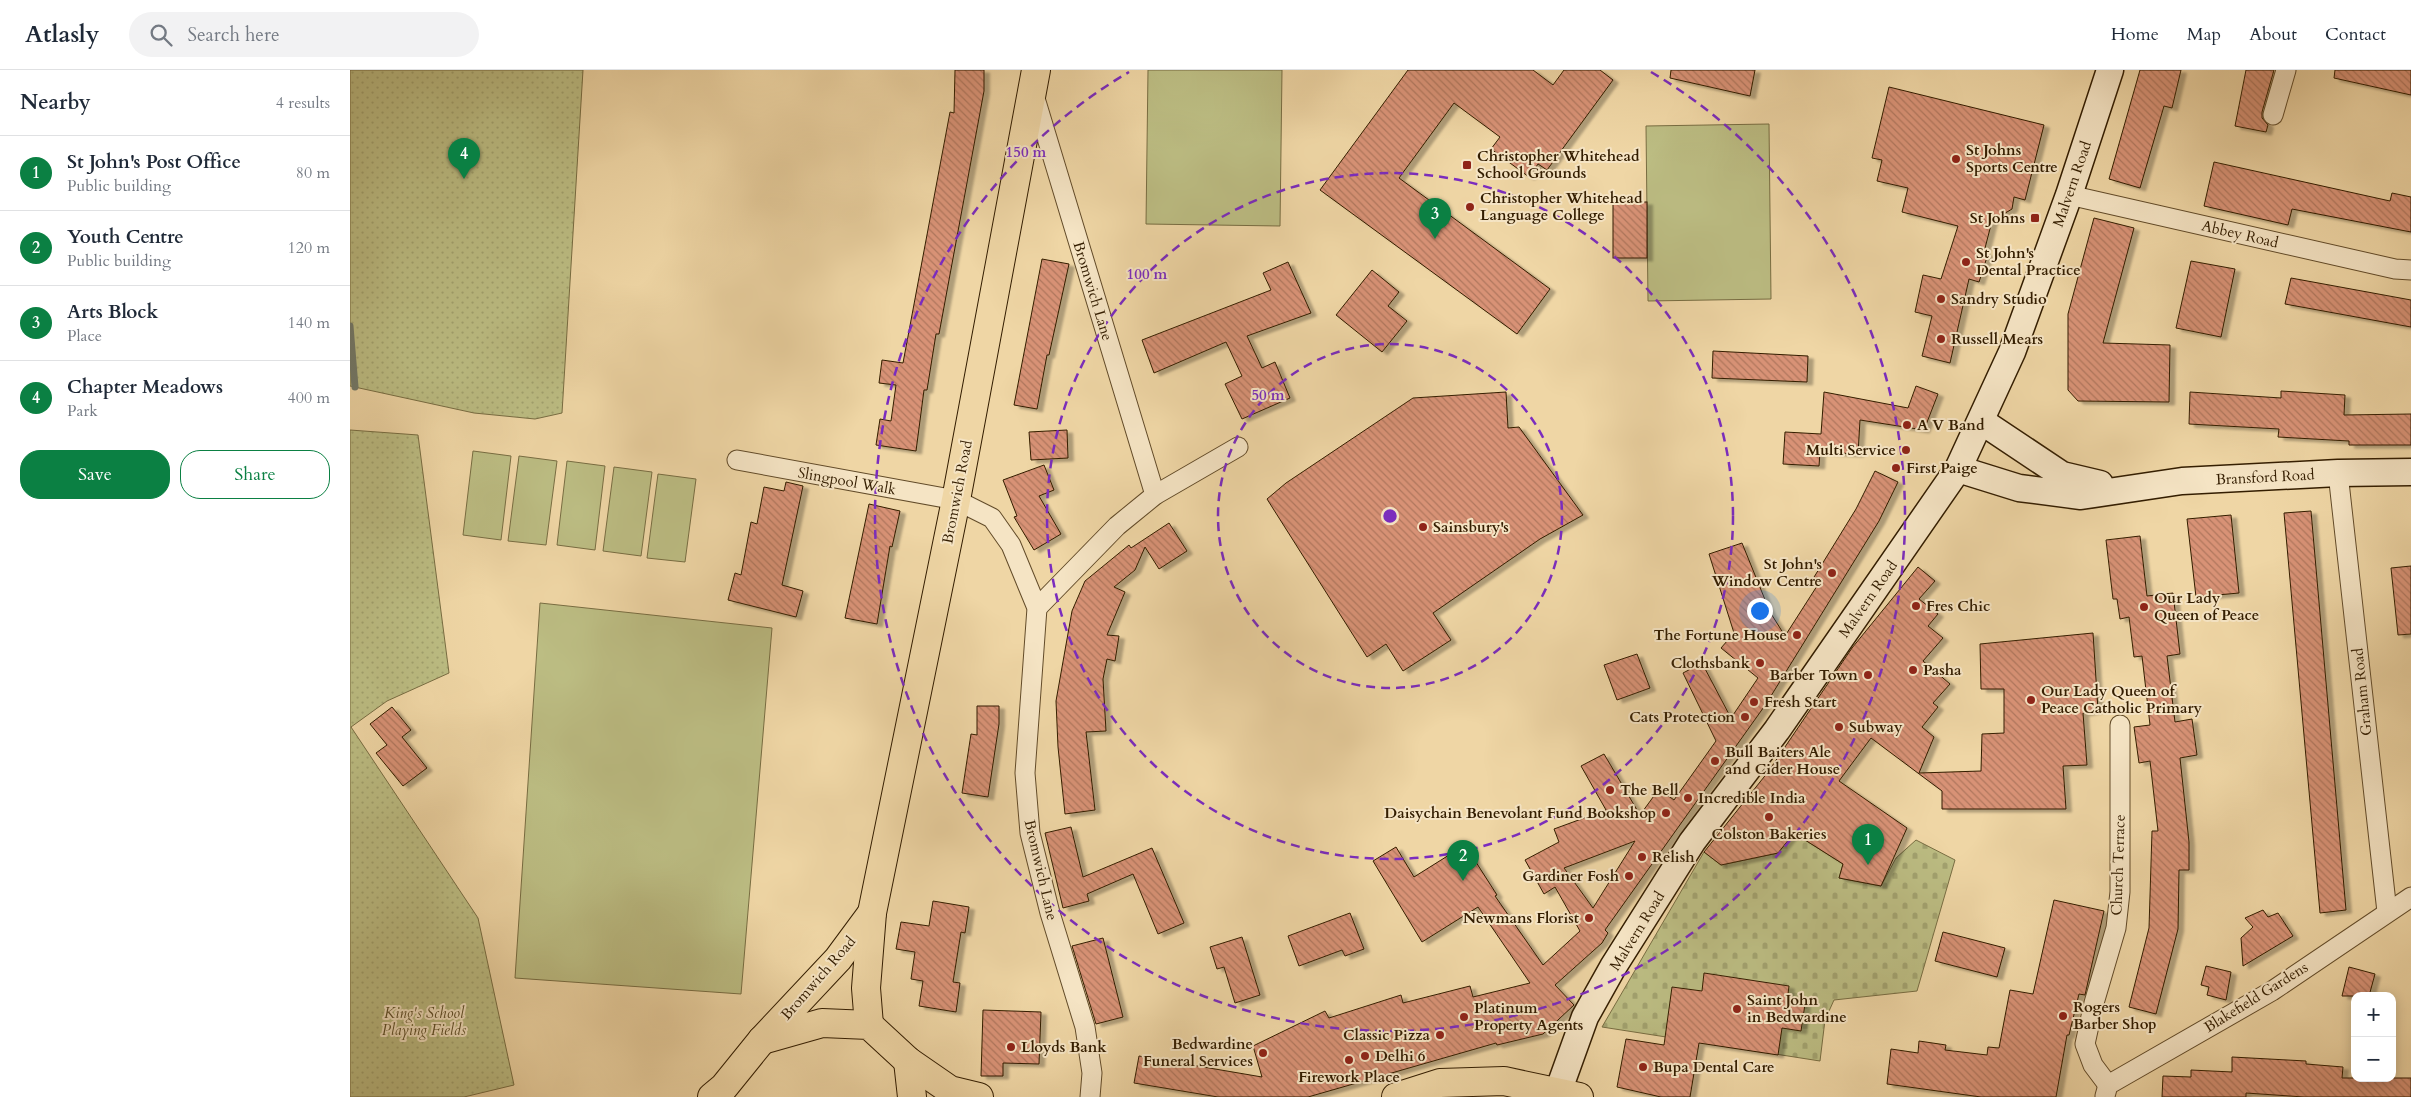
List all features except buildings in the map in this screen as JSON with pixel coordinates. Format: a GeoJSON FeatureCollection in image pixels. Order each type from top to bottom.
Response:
{"type":"FeatureCollection","features":[{"type":"Feature","properties":{"kind":"main road","name":"Malvern Road"},"geometry":{"type":"LineString","coordinates":[[1568,1095],[1585,1017],[1613,967],[1692,842],[1777,730],[1958,469],[2012,352],[2069,195],[2110,70]]}},
{"type":"Feature","properties":{"kind":"main road","name":"Bromwich Road"},"geometry":{"type":"LineString","coordinates":[[870,1025],[866,988],[872,913],[956,500],[1034,78]]}},
{"type":"Feature","properties":{"kind":"main road","name":"Bransford Road"},"geometry":{"type":"LineString","coordinates":[[1981,421],[2062,475],[2120,489]]}},
{"type":"Feature","properties":{"kind":"main road","name":"Bransford Road"},"geometry":{"type":"LineString","coordinates":[[1958,469],[2019,488],[2081,496],[2182,481],[2338,473],[2411,472]]}},
{"type":"Feature","properties":{"kind":"main road","name":"Bromwich Road"},"geometry":{"type":"LineString","coordinates":[[712,1097],[724,1087],[762,1040],[838,959],[872,913]]}},
{"type":"Feature","properties":{"kind":"main road"},"geometry":{"type":"LineString","coordinates":[[762,1040],[822,1023],[870,1025],[908,1061],[950,1090],[979,1097]]}},
{"type":"Feature","properties":{"kind":"main road"},"geometry":{"type":"LineString","coordinates":[[908,1061],[912,1097]]}},
{"type":"Feature","properties":{"kind":"main road"},"geometry":{"type":"LineString","coordinates":[[1396,1097],[1440,1083],[1504,1081],[1568,1095]]}},
{"type":"Feature","properties":{"kind":"street"},"geometry":{"type":"LineString","coordinates":[[2273,115],[2286,70]]}},
{"type":"Feature","properties":{"kind":"street","name":"Bromwich Lane"},"geometry":{"type":"LineString","coordinates":[[1034,78],[1155,495]]}},
{"type":"Feature","properties":{"kind":"street","name":"Abbey Road"},"geometry":{"type":"LineString","coordinates":[[2069,195],[2395,269],[2411,270]]}},
{"type":"Feature","properties":{"kind":"street"},"geometry":{"type":"LineString","coordinates":[[1037,608],[1117,526],[1155,495],[1238,447]]}},
{"type":"Feature","properties":{"kind":"street","name":"Slingpool Walk"},"geometry":{"type":"LineString","coordinates":[[738,460],[956,500]]}},
{"type":"Feature","properties":{"kind":"street","name":"Graham Road"},"geometry":{"type":"LineString","coordinates":[[2338,473],[2387,912]]}},
{"type":"Feature","properties":{"kind":"street","name":"Bromwich Lane"},"geometry":{"type":"LineString","coordinates":[[956,500],[992,518],[1011,545],[1037,608],[1025,773],[1030,833],[1050,913],[1085,1027],[1092,1073],[1090,1097]]}},
{"type":"Feature","properties":{"kind":"street","name":"Church Terrace"},"geometry":{"type":"LineString","coordinates":[[2107,1091],[2093,1065],[2085,1044],[2094,1003],[2116,928],[2120,892],[2120,725]]}},
{"type":"Feature","properties":{"kind":"street","name":"Blakefield Gardens"},"geometry":{"type":"LineString","coordinates":[[2107,1091],[2272,991],[2411,897]]}},
{"type":"Feature","properties":{"kind":"green space"},"geometry":{"type":"Polygon","coordinates":[[[350,70],[583,70],[562,413],[535,419],[474,413],[350,386],[350,70]]]}},
{"type":"Feature","properties":{"kind":"green space"},"geometry":{"type":"Polygon","coordinates":[[[1148,70],[1282,70],[1280,226],[1146,224],[1148,70]]]}},
{"type":"Feature","properties":{"kind":"green space"},"geometry":{"type":"Polygon","coordinates":[[[1769,124],[1771,299],[1648,301],[1646,126],[1769,124]]]}},
{"type":"Feature","properties":{"kind":"green space","name":"King's School Playing Fields"},"geometry":{"type":"Polygon","coordinates":[[[350,430],[418,435],[449,673],[387,701],[351,727],[478,918],[514,1085],[464,1097],[350,1097],[350,430]]]}},
{"type":"Feature","properties":{"kind":"green space"},"geometry":{"type":"Polygon","coordinates":[[[473,451],[511,456],[501,540],[463,535],[473,451]]]}},
{"type":"Feature","properties":{"kind":"green space"},"geometry":{"type":"Polygon","coordinates":[[[519,456],[557,461],[546,545],[508,541],[519,456]]]}},
{"type":"Feature","properties":{"kind":"green space"},"geometry":{"type":"Polygon","coordinates":[[[567,461],[605,466],[595,550],[557,545],[567,461]]]}},
{"type":"Feature","properties":{"kind":"green space"},"geometry":{"type":"Polygon","coordinates":[[[614,467],[652,472],[641,556],[603,551],[614,467]]]}},
{"type":"Feature","properties":{"kind":"green space"},"geometry":{"type":"Polygon","coordinates":[[[658,474],[696,479],[685,562],[647,558],[658,474]]]}},
{"type":"Feature","properties":{"kind":"green space"},"geometry":{"type":"Polygon","coordinates":[[[540,603],[772,628],[741,994],[515,978],[540,603]]]}},
{"type":"Feature","properties":{"kind":"green space"},"geometry":{"type":"Polygon","coordinates":[[[1794,833],[1843,864],[1839,878],[1881,886],[1896,858],[1916,840],[1955,860],[1917,991],[1834,1000],[1825,1020],[1820,1061],[1602,1027],[1704,852],[1721,865],[1778,853],[1794,833]]]}},
{"type":"Feature","properties":{"kind":"waterway"},"geometry":{"type":"LineString","coordinates":[[350,326],[355,387]]}},
{"type":"Feature","properties":{"kind":"place","name":"St Johns Sports Centre"},"geometry":{"type":"Point","coordinates":[1956,159]}},
{"type":"Feature","properties":{"kind":"place","name":"Christopher Whitehead School Grounds"},"geometry":{"type":"Point","coordinates":[1467,165]}},
{"type":"Feature","properties":{"kind":"place","name":"Chapter Meadows"},"geometry":{"type":"Point","coordinates":[464,179]}},
{"type":"Feature","properties":{"kind":"place","name":"Christopher Whitehead Language College"},"geometry":{"type":"Point","coordinates":[1470,207]}},
{"type":"Feature","properties":{"kind":"place","name":"St Johns"},"geometry":{"type":"Point","coordinates":[2035,218]}},
{"type":"Feature","properties":{"kind":"place","name":"Arts Block"},"geometry":{"type":"Point","coordinates":[1435,239]}},
{"type":"Feature","properties":{"kind":"place","name":"St John's Dental Practice"},"geometry":{"type":"Point","coordinates":[1966,262]}},
{"type":"Feature","properties":{"kind":"place","name":"Sandry Studio"},"geometry":{"type":"Point","coordinates":[1941,299]}},
{"type":"Feature","properties":{"kind":"place","name":"Russell Mears"},"geometry":{"type":"Point","coordinates":[1941,339]}},
{"type":"Feature","properties":{"kind":"place","name":"A V Band"},"geometry":{"type":"Point","coordinates":[1907,425]}},
{"type":"Feature","properties":{"kind":"place","name":"Multi Service"},"geometry":{"type":"Point","coordinates":[1906,450]}},
{"type":"Feature","properties":{"kind":"place","name":"First Paige"},"geometry":{"type":"Point","coordinates":[1896,468]}},
{"type":"Feature","properties":{"kind":"place","name":"Sainsbury's"},"geometry":{"type":"Point","coordinates":[1423,527]}},
{"type":"Feature","properties":{"kind":"place","name":"St John's Window Centre"},"geometry":{"type":"Point","coordinates":[1832,573]}},
{"type":"Feature","properties":{"kind":"place","name":"Fres Chic"},"geometry":{"type":"Point","coordinates":[1916,606]}},
{"type":"Feature","properties":{"kind":"place","name":"Our Lady Queen of Peace"},"geometry":{"type":"Point","coordinates":[2144,607]}},
{"type":"Feature","properties":{"kind":"place","name":"The Fortune House"},"geometry":{"type":"Point","coordinates":[1797,635]}},
{"type":"Feature","properties":{"kind":"place","name":"Clothsbank"},"geometry":{"type":"Point","coordinates":[1760,663]}},
{"type":"Feature","properties":{"kind":"place","name":"Pasha"},"geometry":{"type":"Point","coordinates":[1913,670]}},
{"type":"Feature","properties":{"kind":"place","name":"Barber Town"},"geometry":{"type":"Point","coordinates":[1868,675]}},
{"type":"Feature","properties":{"kind":"place","name":"Our Lady Queen of Peace Catholic Primary"},"geometry":{"type":"Point","coordinates":[2031,700]}},
{"type":"Feature","properties":{"kind":"place","name":"Fresh Start"},"geometry":{"type":"Point","coordinates":[1754,702]}},
{"type":"Feature","properties":{"kind":"place","name":"Cats Protection"},"geometry":{"type":"Point","coordinates":[1745,717]}},
{"type":"Feature","properties":{"kind":"place","name":"Subway"},"geometry":{"type":"Point","coordinates":[1839,727]}},
{"type":"Feature","properties":{"kind":"place","name":"Bull Baiters Ale and Cider House"},"geometry":{"type":"Point","coordinates":[1715,761]}},
{"type":"Feature","properties":{"kind":"place","name":"The Bell"},"geometry":{"type":"Point","coordinates":[1610,790]}},
{"type":"Feature","properties":{"kind":"place","name":"Incredible India"},"geometry":{"type":"Point","coordinates":[1688,798]}},
{"type":"Feature","properties":{"kind":"place","name":"Daisychain Benevolant Fund Bookshop"},"geometry":{"type":"Point","coordinates":[1666,813]}},
{"type":"Feature","properties":{"kind":"place","name":"Colston Bakeries"},"geometry":{"type":"Point","coordinates":[1769,817]}},
{"type":"Feature","properties":{"kind":"place","name":"Relish"},"geometry":{"type":"Point","coordinates":[1642,857]}},
{"type":"Feature","properties":{"kind":"place","name":"St John's Post Office"},"geometry":{"type":"Point","coordinates":[1868,865]}},
{"type":"Feature","properties":{"kind":"place","name":"Gardiner Fosh"},"geometry":{"type":"Point","coordinates":[1629,876]}},
{"type":"Feature","properties":{"kind":"place","name":"Youth Centre"},"geometry":{"type":"Point","coordinates":[1463,881]}},
{"type":"Feature","properties":{"kind":"place","name":"Newmans Florist"},"geometry":{"type":"Point","coordinates":[1589,918]}},
{"type":"Feature","properties":{"kind":"place","name":"Saint John in Bedwardine"},"geometry":{"type":"Point","coordinates":[1737,1009]}},
{"type":"Feature","properties":{"kind":"place","name":"Rogers Barber Shop"},"geometry":{"type":"Point","coordinates":[2063,1016]}},
{"type":"Feature","properties":{"kind":"place","name":"Platinum Property Agents"},"geometry":{"type":"Point","coordinates":[1464,1017]}},
{"type":"Feature","properties":{"kind":"place","name":"Classic Pizza"},"geometry":{"type":"Point","coordinates":[1440,1035]}},
{"type":"Feature","properties":{"kind":"place","name":"Lloyds Bank"},"geometry":{"type":"Point","coordinates":[1011,1047]}},
{"type":"Feature","properties":{"kind":"place","name":"Bedwardine Funeral Services"},"geometry":{"type":"Point","coordinates":[1263,1053]}},
{"type":"Feature","properties":{"kind":"place","name":"Delhi 6"},"geometry":{"type":"Point","coordinates":[1365,1056]}},
{"type":"Feature","properties":{"kind":"place","name":"Firework Place"},"geometry":{"type":"Point","coordinates":[1349,1060]}},
{"type":"Feature","properties":{"kind":"place","name":"Bupa Dental Care"},"geometry":{"type":"Point","coordinates":[1643,1067]}}]}
